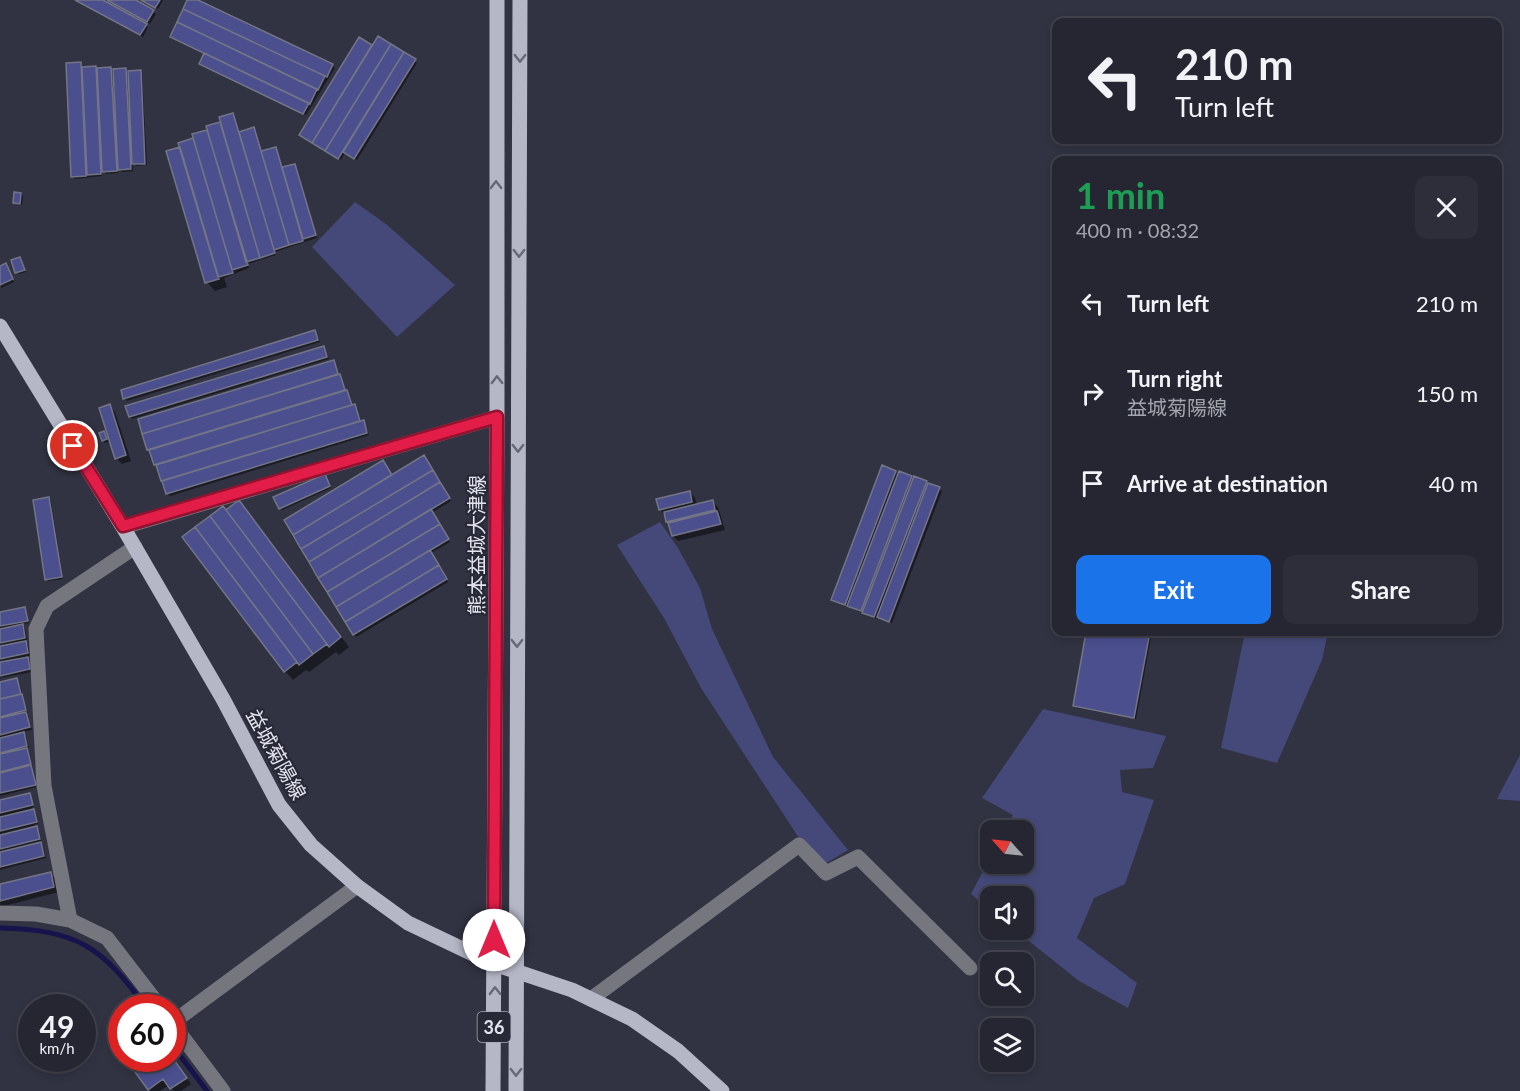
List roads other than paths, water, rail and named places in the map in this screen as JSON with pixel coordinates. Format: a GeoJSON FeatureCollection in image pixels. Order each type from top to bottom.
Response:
{"type":"FeatureCollection","features":[{"type":"Feature","properties":{"kind":"main road","name":"熊本益城大津線"},"geometry":{"type":"LineString","coordinates":[[493,1091],[497,417],[496,0]]}},
{"type":"Feature","properties":{"kind":"main road","name":"36"},"geometry":{"type":"LineString","coordinates":[[516,1091],[520,0]]}},
{"type":"Feature","properties":{"kind":"main road","name":"益城菊陽線"},"geometry":{"type":"LineString","coordinates":[[0,326],[123,526],[223,699],[279,805],[311,845],[357,886],[408,923],[494,964],[572,990],[632,1019],[678,1051],[722,1091]]}},
{"type":"Feature","properties":{"kind":"street"},"geometry":{"type":"LineString","coordinates":[[123,526],[497,417]]}},
{"type":"Feature","properties":{"kind":"street"},"geometry":{"type":"LineString","coordinates":[[70,920],[44,786],[36,629],[47,606],[135,548]]}},
{"type":"Feature","properties":{"kind":"street"},"geometry":{"type":"LineString","coordinates":[[591,999],[799,845],[826,873],[858,857],[970,968]]}},
{"type":"Feature","properties":{"kind":"street"},"geometry":{"type":"LineString","coordinates":[[186,1013],[357,886]]}},
{"type":"Feature","properties":{"kind":"street"},"geometry":{"type":"LineString","coordinates":[[0,913],[36,914],[70,920],[107,938],[150,994]]}},
{"type":"Feature","properties":{"kind":"street"},"geometry":{"type":"LineString","coordinates":[[186,1042],[223,1091]]}},
{"type":"Feature","properties":{"kind":"waterway"},"geometry":{"type":"LineString","coordinates":[[0,928],[49,933],[85,945],[101,956],[135,994]]}},
{"type":"Feature","properties":{"kind":"waterway"},"geometry":{"type":"LineString","coordinates":[[186,1063],[207,1091]]}}]}
